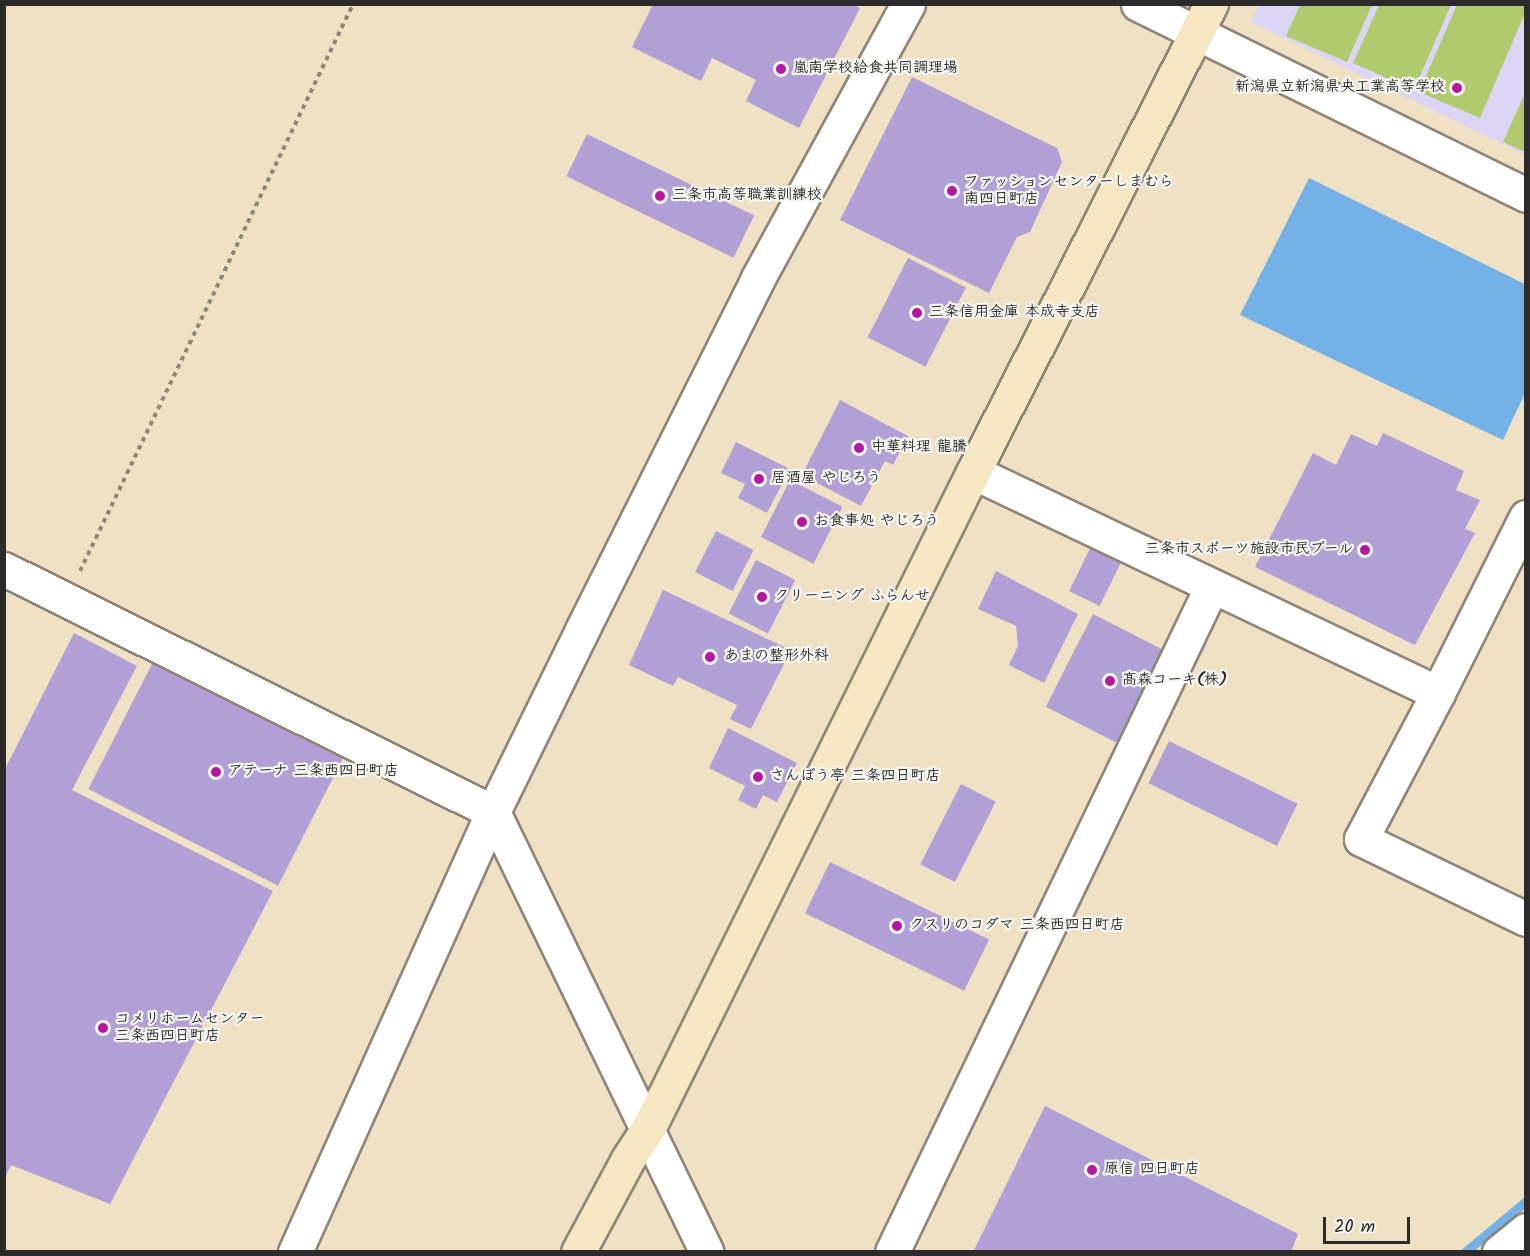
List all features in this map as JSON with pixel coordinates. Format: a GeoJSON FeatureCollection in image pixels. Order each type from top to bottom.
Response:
{"type":"FeatureCollection","features":[{"type":"Feature","properties":{"kind":"street"},"geometry":{"type":"LineString","coordinates":[[295,1251],[493,812],[758,278],[908,4]]}},
{"type":"Feature","properties":{"kind":"street"},"geometry":{"type":"LineString","coordinates":[[1138,4],[1204,19],[1526,195]]}},
{"type":"Feature","properties":{"kind":"street"},"geometry":{"type":"LineString","coordinates":[[578,1251],[648,1127],[973,472],[1204,19]]}},
{"type":"Feature","properties":{"kind":"street"},"geometry":{"type":"LineString","coordinates":[[973,472],[1438,693]]}},
{"type":"Feature","properties":{"kind":"street"},"geometry":{"type":"LineString","coordinates":[[1526,517],[1438,693],[1361,839],[1526,919]]}},
{"type":"Feature","properties":{"kind":"street"},"geometry":{"type":"LineString","coordinates":[[4,569],[493,812],[707,1251]]}},
{"type":"Feature","properties":{"kind":"street"},"geometry":{"type":"LineString","coordinates":[[892,1251],[1212,586]]}},
{"type":"Feature","properties":{"kind":"street"},"geometry":{"type":"LineString","coordinates":[[1500,1251],[1526,1230]]}},
{"type":"Feature","properties":{"kind":"path"},"geometry":{"type":"LineString","coordinates":[[65,601],[353,4]]}},
{"type":"Feature","properties":{"kind":"shaded area","name":"新潟県立新潟県央工業高等学校"},"geometry":{"type":"Polygon","coordinates":[[[1259,5],[1525,5],[1525,155],[1251,22],[1259,5]]]}},
{"type":"Feature","properties":{"kind":"green space"},"geometry":{"type":"Polygon","coordinates":[[[1300,5],[1372,5],[1347,62],[1286,36],[1300,5]]]}},
{"type":"Feature","properties":{"kind":"green space"},"geometry":{"type":"Polygon","coordinates":[[[1379,5],[1451,5],[1414,90],[1353,63],[1379,5]]]}},
{"type":"Feature","properties":{"kind":"green space"},"geometry":{"type":"Polygon","coordinates":[[[1457,5],[1525,5],[1525,13],[1480,118],[1419,92],[1457,5]]]}},
{"type":"Feature","properties":{"kind":"green space"},"geometry":{"type":"Polygon","coordinates":[[[1525,93],[1525,152],[1503,142],[1525,93]]]}},
{"type":"Feature","properties":{"kind":"water"},"geometry":{"type":"Polygon","coordinates":[[[1309,178],[1525,284],[1525,393],[1503,440],[1240,315],[1309,178]]]}},
{"type":"Feature","properties":{"kind":"building","name":"嵐南学校給食共同調理場"},"geometry":{"type":"Polygon","coordinates":[[[653,4],[853,4],[860,8],[799,128],[746,101],[756,80],[712,58],[701,81],[632,47],[653,4]]]}},
{"type":"Feature","properties":{"kind":"building","name":"ファッションセンターしまむら 南四日町店"},"geometry":{"type":"Polygon","coordinates":[[[912,77],[1057,148],[1062,162],[1030,232],[1017,237],[989,293],[840,220],[912,77]]]}},
{"type":"Feature","properties":{"kind":"building","name":"三条市高等職業訓練校"},"geometry":{"type":"Polygon","coordinates":[[[587,134],[754,216],[734,258],[566,176],[587,134]]]}},
{"type":"Feature","properties":{"kind":"building","name":"三条信用金庫 本成寺支店"},"geometry":{"type":"Polygon","coordinates":[[[908,258],[966,288],[926,367],[868,337],[908,258]]]}},
{"type":"Feature","properties":{"kind":"building","name":"中華料理 龍騰"},"geometry":{"type":"Polygon","coordinates":[[[840,400],[908,436],[893,465],[885,461],[861,506],[802,475],[840,400]]]}},
{"type":"Feature","properties":{"kind":"building","name":"三条市スポーツ施設市民プール"},"geometry":{"type":"Polygon","coordinates":[[[1383,433],[1464,471],[1456,490],[1480,500],[1465,529],[1475,533],[1415,645],[1255,567],[1313,453],[1336,465],[1351,434],[1377,446],[1383,433]]]}},
{"type":"Feature","properties":{"kind":"building","name":"居酒屋 やじろう"},"geometry":{"type":"Polygon","coordinates":[[[736,442],[790,469],[767,513],[738,498],[745,484],[721,473],[736,442]]]}},
{"type":"Feature","properties":{"kind":"building","name":"お食事処 やじろう"},"geometry":{"type":"Polygon","coordinates":[[[790,480],[843,507],[814,564],[761,537],[790,480]]]}},
{"type":"Feature","properties":{"kind":"building"},"geometry":{"type":"Polygon","coordinates":[[[716,531],[753,550],[733,591],[695,572],[716,531]]]}},
{"type":"Feature","properties":{"kind":"building"},"geometry":{"type":"Polygon","coordinates":[[[1095,538],[1126,553],[1100,606],[1069,591],[1095,538]]]}},
{"type":"Feature","properties":{"kind":"building","name":"クリーニング ふらんせ"},"geometry":{"type":"Polygon","coordinates":[[[756,560],[795,580],[768,633],[729,613],[756,560]]]}},
{"type":"Feature","properties":{"kind":"building"},"geometry":{"type":"Polygon","coordinates":[[[996,571],[1078,614],[1044,683],[1009,665],[1018,646],[1016,626],[978,609],[996,571]]]}},
{"type":"Feature","properties":{"kind":"building","name":"あまの整形外科"},"geometry":{"type":"Polygon","coordinates":[[[663,590],[791,650],[751,729],[730,719],[737,705],[678,677],[673,686],[629,665],[663,590]]]}},
{"type":"Feature","properties":{"kind":"building","name":"髙森コーキ(株)"},"geometry":{"type":"Polygon","coordinates":[[[1093,614],[1172,654],[1125,747],[1046,707],[1093,614]]]}},
{"type":"Feature","properties":{"kind":"building","name":"コメリホームセンター 三条西四日町店"},"geometry":{"type":"Polygon","coordinates":[[[74,633],[137,666],[72,790],[273,891],[110,1204],[11,1165],[4,1179],[4,771],[74,633]]]}},
{"type":"Feature","properties":{"kind":"building","name":"アテーナ 三条西四日町店"},"geometry":{"type":"Polygon","coordinates":[[[155,658],[345,755],[278,886],[88,789],[155,658]]]}},
{"type":"Feature","properties":{"kind":"building","name":"さんぽう亭 三条四日町店"},"geometry":{"type":"Polygon","coordinates":[[[728,728],[797,763],[777,802],[763,795],[756,809],[738,800],[745,786],[709,768],[728,728]]]}},
{"type":"Feature","properties":{"kind":"building"},"geometry":{"type":"Polygon","coordinates":[[[1169,741],[1298,804],[1277,846],[1148,783],[1169,741]]]}},
{"type":"Feature","properties":{"kind":"building"},"geometry":{"type":"Polygon","coordinates":[[[961,784],[996,802],[955,882],[920,864],[961,784]]]}},
{"type":"Feature","properties":{"kind":"building","name":"クスリのコダマ 三条西四日町店"},"geometry":{"type":"Polygon","coordinates":[[[830,862],[989,940],[964,991],[805,913],[830,862]]]}},
{"type":"Feature","properties":{"kind":"building","name":"原信 四日町店"},"geometry":{"type":"Polygon","coordinates":[[[1045,1106],[1298,1234],[1291,1252],[973,1252],[1045,1106]]]}},
{"type":"Feature","properties":{"kind":"waterway"},"geometry":{"type":"LineString","coordinates":[[1465,1252],[1526,1201]]}},
{"type":"Feature","properties":{"kind":"place","name":"嵐南学校給食共同調理場"},"geometry":{"type":"Point","coordinates":[781,69]}},
{"type":"Feature","properties":{"kind":"place","name":"新潟県立新潟県央工業高等学校"},"geometry":{"type":"Point","coordinates":[1457,88]}},
{"type":"Feature","properties":{"kind":"place","name":"ファッションセンターしまむら 南四日町店"},"geometry":{"type":"Point","coordinates":[952,191]}},
{"type":"Feature","properties":{"kind":"place","name":"三条市高等職業訓練校"},"geometry":{"type":"Point","coordinates":[660,196]}},
{"type":"Feature","properties":{"kind":"place","name":"三条信用金庫 本成寺支店"},"geometry":{"type":"Point","coordinates":[917,313]}},
{"type":"Feature","properties":{"kind":"place","name":"中華料理 龍騰"},"geometry":{"type":"Point","coordinates":[859,448]}},
{"type":"Feature","properties":{"kind":"place","name":"居酒屋 やじろう"},"geometry":{"type":"Point","coordinates":[759,479]}},
{"type":"Feature","properties":{"kind":"place","name":"お食事処 やじろう"},"geometry":{"type":"Point","coordinates":[802,522]}},
{"type":"Feature","properties":{"kind":"place","name":"三条市スポーツ施設市民プール"},"geometry":{"type":"Point","coordinates":[1365,550]}},
{"type":"Feature","properties":{"kind":"place","name":"クリーニング ふらんせ"},"geometry":{"type":"Point","coordinates":[762,597]}},
{"type":"Feature","properties":{"kind":"place","name":"あまの整形外科"},"geometry":{"type":"Point","coordinates":[710,657]}},
{"type":"Feature","properties":{"kind":"place","name":"髙森コーキ(株)"},"geometry":{"type":"Point","coordinates":[1110,681]}},
{"type":"Feature","properties":{"kind":"place","name":"アテーナ 三条西四日町店"},"geometry":{"type":"Point","coordinates":[216,772]}},
{"type":"Feature","properties":{"kind":"place","name":"さんぽう亭 三条四日町店"},"geometry":{"type":"Point","coordinates":[758,777]}},
{"type":"Feature","properties":{"kind":"place","name":"クスリのコダマ 三条西四日町店"},"geometry":{"type":"Point","coordinates":[897,926]}},
{"type":"Feature","properties":{"kind":"place","name":"コメリホームセンター 三条西四日町店"},"geometry":{"type":"Point","coordinates":[103,1028]}},
{"type":"Feature","properties":{"kind":"place","name":"原信 四日町店"},"geometry":{"type":"Point","coordinates":[1092,1170]}}]}
